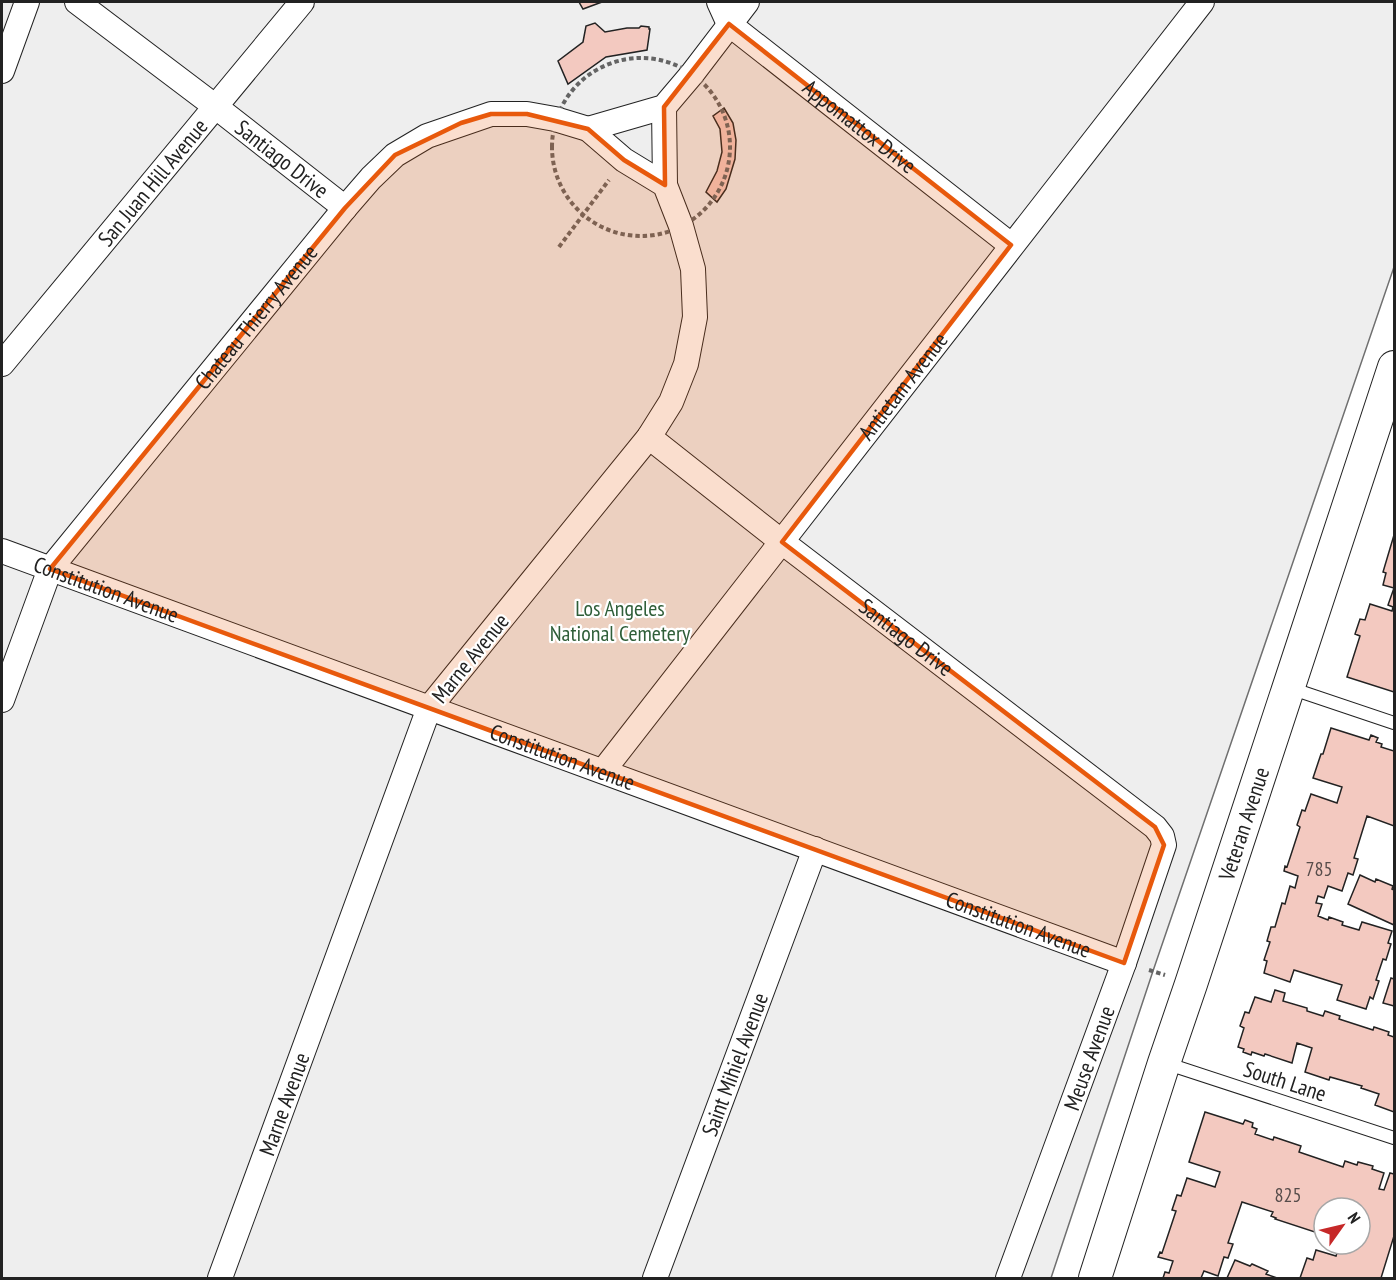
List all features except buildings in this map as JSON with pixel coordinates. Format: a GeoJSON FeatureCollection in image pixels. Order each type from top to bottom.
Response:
{"type":"FeatureCollection","features":[{"type":"Feature","properties":{"kind":"street"},"geometry":{"type":"LineString","coordinates":[[2,70],[27,2]]}},
{"type":"Feature","properties":{"kind":"street","name":"Santiago Drive"},"geometry":{"type":"LineString","coordinates":[[77,2],[345,208]]}},
{"type":"Feature","properties":{"kind":"street","name":"San Juan Hill Avenue"},"geometry":{"type":"LineString","coordinates":[[2,364],[302,2]]}},
{"type":"Feature","properties":{"kind":"street","name":"Appomattox Drive"},"geometry":{"type":"LineString","coordinates":[[719,2],[729,24],[1011,245]]}},
{"type":"Feature","properties":{"kind":"street"},"geometry":{"type":"LineString","coordinates":[[588,129],[664,107],[747,2]]}},
{"type":"Feature","properties":{"kind":"street","name":"Antietam Avenue"},"geometry":{"type":"LineString","coordinates":[[603,771],[1202,2]]}},
{"type":"Feature","properties":{"kind":"street"},"geometry":{"type":"LineString","coordinates":[[664,107],[665,185]]}},
{"type":"Feature","properties":{"kind":"street","name":"Chateau Thierry Avenue"},"geometry":{"type":"LineString","coordinates":[[2,700],[50,568],[345,208],[395,155],[427,136],[461,123],[490,114],[527,114],[555,119],[588,129],[624,160]]}},
{"type":"Feature","properties":{"kind":"street"},"geometry":{"type":"LineString","coordinates":[[624,160],[665,185]]}},
{"type":"Feature","properties":{"kind":"street","name":"Marne Avenue"},"geometry":{"type":"LineString","coordinates":[[220,1278],[429,708],[649,437],[671,402],[686,364],[695,317],[693,269],[681,226],[665,185]]}},
{"type":"Feature","properties":{"kind":"street","name":"Veteran Avenue"},"geometry":{"type":"LineString","coordinates":[[1095,1278],[1395,367]]}},
{"type":"Feature","properties":{"kind":"street","name":"Santiago Drive"},"geometry":{"type":"LineString","coordinates":[[649,437],[782,542],[1155,827],[1162,836]]}},
{"type":"Feature","properties":{"kind":"street","name":"Constitution Avenue"},"geometry":{"type":"LineString","coordinates":[[2,551],[1125,963]]}},
{"type":"Feature","properties":{"kind":"street","name":"Meuse Avenue"},"geometry":{"type":"LineString","coordinates":[[1008,1278],[1125,963],[1164,845],[1162,836]]}},
{"type":"Feature","properties":{"kind":"street","name":"Saint Mihiel Avenue"},"geometry":{"type":"LineString","coordinates":[[655,1278],[814,849]]}},
{"type":"Feature","properties":{"kind":"lane"},"geometry":{"type":"LineString","coordinates":[[1288,688],[1395,723]]}},
{"type":"Feature","properties":{"kind":"lane","name":"South Lane"},"geometry":{"type":"LineString","coordinates":[[1164,1063],[1395,1138]]}},
{"type":"Feature","properties":{"kind":"path"},"geometry":{"type":"LineString","coordinates":[[559,247],[624,160]]}},
{"type":"Feature","properties":{"kind":"path"},"geometry":{"type":"LineString","coordinates":[[1125,963],[1191,984]]}},
{"type":"Feature","properties":{"kind":"highlighted area"},"geometry":{"type":"Polygon","coordinates":[[[729,24],[1011,245],[782,542],[1155,827],[1164,845],[1124,963],[50,569],[345,208],[395,155],[461,123],[491,114],[527,114],[588,129],[624,160],[665,185],[664,107],[729,24]]]}},
{"type":"Feature","properties":{"kind":"green space","name":"Los Angeles National Cemetery"},"geometry":{"type":"Polygon","coordinates":[[[2,2],[1394,2],[1394,267],[1153,971],[1051,1278],[2,1278],[2,2]]]}}]}
